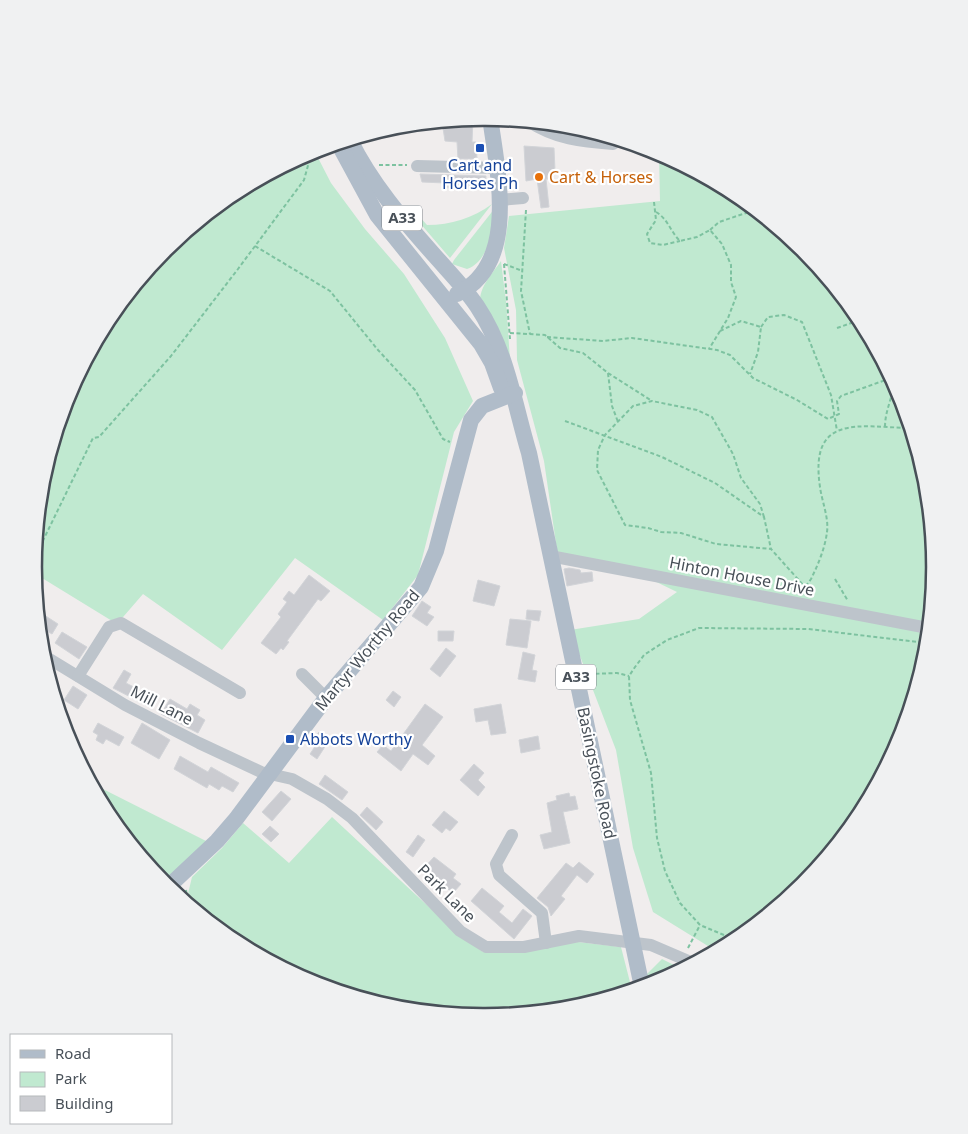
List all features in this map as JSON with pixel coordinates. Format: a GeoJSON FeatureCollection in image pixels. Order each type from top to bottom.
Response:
{"type":"FeatureCollection","features":[{"type":"Feature","properties":{"kind":"main road"},"geometry":{"type":"LineString","coordinates":[[443,295],[459,294],[477,278],[492,256],[500,223],[500,200],[491,125]]}},
{"type":"Feature","properties":{"kind":"main road","name":"A33"},"geometry":{"type":"LineString","coordinates":[[354,146],[391,206],[465,289]]}},
{"type":"Feature","properties":{"kind":"main road","name":"A33"},"geometry":{"type":"LineString","coordinates":[[341,149],[377,215],[443,295]]}},
{"type":"Feature","properties":{"kind":"main road"},"geometry":{"type":"LineString","coordinates":[[465,289],[466,307],[477,338]]}},
{"type":"Feature","properties":{"kind":"main road","name":"Basingstoke Road"},"geometry":{"type":"LineString","coordinates":[[465,289],[494,335],[510,395],[529,453],[640,980]]}},
{"type":"Feature","properties":{"kind":"main road","name":"Basingstoke Road"},"geometry":{"type":"LineString","coordinates":[[443,295],[477,338],[510,395]]}},
{"type":"Feature","properties":{"kind":"main road","name":"Martyr Worthy Road"},"geometry":{"type":"LineString","coordinates":[[174,881],[217,841],[272,773],[326,698],[421,587],[436,551],[475,413],[482,406],[510,395]]}},
{"type":"Feature","properties":{"kind":"street"},"geometry":{"type":"LineString","coordinates":[[544,129],[558,137],[584,143],[608,144]]}},
{"type":"Feature","properties":{"kind":"street"},"geometry":{"type":"LineString","coordinates":[[417,166],[497,168]]}},
{"type":"Feature","properties":{"kind":"street"},"geometry":{"type":"LineString","coordinates":[[500,200],[524,204]]}},
{"type":"Feature","properties":{"kind":"street","name":"Hinton House Drive"},"geometry":{"type":"LineString","coordinates":[[550,556],[922,627]]}},
{"type":"Feature","properties":{"kind":"street"},"geometry":{"type":"LineString","coordinates":[[78,676],[109,627],[121,623],[240,693]]}},
{"type":"Feature","properties":{"kind":"street","name":"Mill Lane"},"geometry":{"type":"LineString","coordinates":[[53,661],[125,706],[261,772],[272,773]]}},
{"type":"Feature","properties":{"kind":"street"},"geometry":{"type":"LineString","coordinates":[[302,674],[326,698]]}},
{"type":"Feature","properties":{"kind":"street","name":"Park Lane"},"geometry":{"type":"LineString","coordinates":[[272,773],[292,779],[327,799],[352,818],[460,931],[486,947],[524,947],[579,936],[652,944],[685,960]]}},
{"type":"Feature","properties":{"kind":"street"},"geometry":{"type":"LineString","coordinates":[[512,835],[496,864],[499,875],[542,913],[546,943]]}},
{"type":"Feature","properties":{"kind":"path"},"geometry":{"type":"LineString","coordinates":[[43,541],[93,438],[99,437],[171,356],[304,180],[309,162]]}},
{"type":"Feature","properties":{"kind":"path"},"geometry":{"type":"LineString","coordinates":[[379,165],[417,166]]}},
{"type":"Feature","properties":{"kind":"path"},"geometry":{"type":"LineString","coordinates":[[654,202],[656,220],[648,234],[650,243],[663,245],[697,237],[710,230],[719,222],[747,213]]}},
{"type":"Feature","properties":{"kind":"path"},"geometry":{"type":"LineString","coordinates":[[524,204],[521,290],[531,334]]}},
{"type":"Feature","properties":{"kind":"path"},"geometry":{"type":"LineString","coordinates":[[656,212],[666,218],[673,234],[680,241]]}},
{"type":"Feature","properties":{"kind":"path"},"geometry":{"type":"LineString","coordinates":[[709,349],[736,297],[731,282],[731,265],[722,244],[710,230]]}},
{"type":"Feature","properties":{"kind":"path"},"geometry":{"type":"LineString","coordinates":[[255,246],[330,291],[378,350],[416,390],[443,439],[464,448]]}},
{"type":"Feature","properties":{"kind":"path"},"geometry":{"type":"LineString","coordinates":[[504,256],[511,341]]}},
{"type":"Feature","properties":{"kind":"path"},"geometry":{"type":"LineString","coordinates":[[504,264],[521,270]]}},
{"type":"Feature","properties":{"kind":"path"},"geometry":{"type":"LineString","coordinates":[[750,374],[758,352],[761,328],[768,316],[784,315],[802,322],[831,395],[837,431]]}},
{"type":"Feature","properties":{"kind":"path"},"geometry":{"type":"LineString","coordinates":[[720,331],[741,321],[761,328]]}},
{"type":"Feature","properties":{"kind":"path"},"geometry":{"type":"LineString","coordinates":[[837,328],[852,323]]}},
{"type":"Feature","properties":{"kind":"path"},"geometry":{"type":"LineString","coordinates":[[510,333],[603,341],[632,338],[709,349],[730,355],[750,374],[828,419],[839,414],[837,401],[841,396],[884,381]]}},
{"type":"Feature","properties":{"kind":"path"},"geometry":{"type":"LineString","coordinates":[[547,336],[560,348],[583,353],[608,373],[652,401],[698,410],[712,417],[733,454],[741,478],[760,504],[771,549],[804,586]]}},
{"type":"Feature","properties":{"kind":"path"},"geometry":{"type":"LineString","coordinates":[[608,373],[612,406],[618,422]]}},
{"type":"Feature","properties":{"kind":"path"},"geometry":{"type":"LineString","coordinates":[[886,427],[887,408],[892,398]]}},
{"type":"Feature","properties":{"kind":"path"},"geometry":{"type":"LineString","coordinates":[[652,401],[633,406],[605,435],[598,450],[597,470],[625,525],[661,532],[681,533],[716,544],[771,549]]}},
{"type":"Feature","properties":{"kind":"path"},"geometry":{"type":"LineString","coordinates":[[565,421],[662,457],[715,483],[764,517]]}},
{"type":"Feature","properties":{"kind":"path"},"geometry":{"type":"LineString","coordinates":[[799,603],[804,586],[810,580],[824,549],[827,530],[818,463],[824,444],[844,427],[903,428]]}},
{"type":"Feature","properties":{"kind":"path"},"geometry":{"type":"LineString","coordinates":[[835,580],[855,614]]}},
{"type":"Feature","properties":{"kind":"path"},"geometry":{"type":"LineString","coordinates":[[726,936],[700,925],[680,903],[671,886],[660,854],[651,773],[632,710],[629,676],[644,655],[667,640],[699,628],[808,629],[919,642]]}},
{"type":"Feature","properties":{"kind":"path"},"geometry":{"type":"LineString","coordinates":[[576,676],[617,673],[629,676]]}},
{"type":"Feature","properties":{"kind":"path"},"geometry":{"type":"LineString","coordinates":[[689,958],[700,925]]}},
{"type":"Feature","properties":{"kind":"green space"},"geometry":{"type":"Polygon","coordinates":[[[318,158],[331,183],[365,229],[404,274],[445,338],[473,401],[454,432],[418,575],[383,620],[295,558],[222,650],[143,594],[117,624],[42,578],[43,538],[51,481],[66,425],[76,398],[102,346],[117,322],[152,276],[172,255],[193,235],[239,200],[289,171],[318,158]]]}},
{"type":"Feature","properties":{"kind":"green space"},"geometry":{"type":"Polygon","coordinates":[[[659,162],[705,185],[753,217],[796,255],[834,298],[866,346],[892,398],[902,425],[917,481],[925,538],[925,596],[917,653],[902,709],[880,762],[851,812],[816,858],[775,899],[753,917],[709,947],[653,912],[633,848],[616,750],[570,630],[639,619],[677,592],[644,576],[558,557],[544,461],[517,360],[516,310],[504,248],[509,216],[660,201],[659,162]]]}},
{"type":"Feature","properties":{"kind":"green space"},"geometry":{"type":"Polygon","coordinates":[[[492,204],[450,258],[413,215],[418,215],[427,225],[445,224],[469,217],[492,204]]]}},
{"type":"Feature","properties":{"kind":"green space"},"geometry":{"type":"Polygon","coordinates":[[[495,208],[492,234],[480,259],[467,269],[452,264],[454,260],[495,208]]]}},
{"type":"Feature","properties":{"kind":"green space"},"geometry":{"type":"Polygon","coordinates":[[[501,261],[510,360],[480,303],[484,286],[501,261]]]}},
{"type":"Feature","properties":{"kind":"green space"},"geometry":{"type":"Polygon","coordinates":[[[102,789],[210,843],[170,877],[134,836],[102,789]]]}},
{"type":"Feature","properties":{"kind":"green space"},"geometry":{"type":"Polygon","coordinates":[[[332,817],[457,933],[483,952],[578,942],[621,947],[630,983],[570,1000],[513,1008],[455,1008],[398,1000],[342,985],[289,963],[239,934],[188,894],[192,877],[222,848],[243,823],[289,863],[332,817]]]}},
{"type":"Feature","properties":{"kind":"green space"},"geometry":{"type":"Polygon","coordinates":[[[662,959],[674,965],[653,975],[644,977],[662,959]]]}},
{"type":"Feature","properties":{"kind":"building"},"geometry":{"type":"Polygon","coordinates":[[[473,125],[472,142],[476,142],[477,159],[458,159],[457,142],[445,141],[443,128],[456,128],[456,126],[473,125]]]}},
{"type":"Feature","properties":{"kind":"building","name":"Cart & Horses"},"geometry":{"type":"Polygon","coordinates":[[[524,146],[554,148],[555,171],[552,179],[546,179],[549,207],[541,208],[537,179],[526,181],[524,146]]]}},
{"type":"Feature","properties":{"kind":"building"},"geometry":{"type":"Polygon","coordinates":[[[420,174],[486,176],[485,189],[447,188],[445,183],[422,182],[420,174]]]}},
{"type":"Feature","properties":{"kind":"building"},"geometry":{"type":"Polygon","coordinates":[[[564,569],[580,570],[581,573],[592,572],[593,581],[567,586],[564,569]]]}},
{"type":"Feature","properties":{"kind":"building"},"geometry":{"type":"Polygon","coordinates":[[[309,575],[330,591],[321,601],[318,599],[287,641],[289,642],[283,650],[281,648],[276,654],[261,643],[281,617],[278,614],[287,602],[283,599],[289,591],[294,595],[309,575]]]}},
{"type":"Feature","properties":{"kind":"building"},"geometry":{"type":"Polygon","coordinates":[[[478,580],[500,586],[494,606],[473,601],[478,580]]]}},
{"type":"Feature","properties":{"kind":"building"},"geometry":{"type":"Polygon","coordinates":[[[422,601],[431,607],[427,613],[434,617],[427,626],[412,616],[422,601]]]}},
{"type":"Feature","properties":{"kind":"building"},"geometry":{"type":"Polygon","coordinates":[[[527,610],[541,611],[539,621],[526,619],[527,610]]]}},
{"type":"Feature","properties":{"kind":"building"},"geometry":{"type":"Polygon","coordinates":[[[45,616],[58,624],[52,634],[47,631],[45,616]]]}},
{"type":"Feature","properties":{"kind":"building"},"geometry":{"type":"Polygon","coordinates":[[[510,619],[531,621],[527,648],[506,645],[510,619]]]}},
{"type":"Feature","properties":{"kind":"building"},"geometry":{"type":"Polygon","coordinates":[[[438,631],[454,631],[453,641],[438,641],[438,631]]]}},
{"type":"Feature","properties":{"kind":"building"},"geometry":{"type":"Polygon","coordinates":[[[62,632],[87,647],[79,659],[55,643],[62,632]]]}},
{"type":"Feature","properties":{"kind":"building"},"geometry":{"type":"Polygon","coordinates":[[[446,648],[456,656],[440,677],[430,669],[446,648]]]}},
{"type":"Feature","properties":{"kind":"building"},"geometry":{"type":"Polygon","coordinates":[[[523,652],[535,655],[532,670],[537,671],[535,682],[518,679],[523,652]]]}},
{"type":"Feature","properties":{"kind":"building"},"geometry":{"type":"Polygon","coordinates":[[[124,670],[131,674],[126,683],[151,696],[146,705],[113,688],[124,670]]]}},
{"type":"Feature","properties":{"kind":"building"},"geometry":{"type":"Polygon","coordinates":[[[73,686],[87,695],[78,709],[64,700],[73,686]]]}},
{"type":"Feature","properties":{"kind":"building"},"geometry":{"type":"Polygon","coordinates":[[[393,691],[401,697],[394,707],[386,700],[393,691]]]}},
{"type":"Feature","properties":{"kind":"building"},"geometry":{"type":"Polygon","coordinates":[[[170,699],[187,709],[190,704],[200,710],[197,715],[205,720],[198,733],[161,714],[170,699]]]}},
{"type":"Feature","properties":{"kind":"building"},"geometry":{"type":"Polygon","coordinates":[[[425,704],[443,717],[422,745],[435,756],[428,765],[413,754],[401,771],[377,752],[383,745],[391,751],[425,704]]]}},
{"type":"Feature","properties":{"kind":"building"},"geometry":{"type":"Polygon","coordinates":[[[501,704],[506,733],[491,735],[488,720],[476,722],[474,709],[501,704]]]}},
{"type":"Feature","properties":{"kind":"building"},"geometry":{"type":"Polygon","coordinates":[[[98,723],[124,737],[119,746],[106,739],[103,744],[96,740],[98,735],[93,732],[98,723]]]}},
{"type":"Feature","properties":{"kind":"building"},"geometry":{"type":"Polygon","coordinates":[[[142,723],[170,740],[159,759],[131,743],[142,723]]]}},
{"type":"Feature","properties":{"kind":"building"},"geometry":{"type":"Polygon","coordinates":[[[319,732],[330,739],[317,759],[310,754],[316,745],[312,742],[319,732]]]}},
{"type":"Feature","properties":{"kind":"building"},"geometry":{"type":"Polygon","coordinates":[[[538,736],[540,749],[521,753],[519,740],[538,736]]]}},
{"type":"Feature","properties":{"kind":"building"},"geometry":{"type":"Polygon","coordinates":[[[180,756],[208,772],[211,767],[239,783],[233,792],[222,786],[219,790],[209,784],[207,788],[174,769],[180,756]]]}},
{"type":"Feature","properties":{"kind":"building"},"geometry":{"type":"Polygon","coordinates":[[[474,764],[484,773],[478,780],[485,787],[478,796],[460,780],[474,764]]]}},
{"type":"Feature","properties":{"kind":"building"},"geometry":{"type":"Polygon","coordinates":[[[325,775],[348,792],[342,800],[319,784],[325,775]]]}},
{"type":"Feature","properties":{"kind":"building"},"geometry":{"type":"Polygon","coordinates":[[[281,791],[291,799],[272,821],[262,812],[281,791]]]}},
{"type":"Feature","properties":{"kind":"building"},"geometry":{"type":"Polygon","coordinates":[[[569,793],[570,797],[575,796],[578,809],[563,812],[570,843],[544,849],[540,835],[552,832],[547,803],[557,800],[556,796],[569,793]]]}},
{"type":"Feature","properties":{"kind":"building"},"geometry":{"type":"Polygon","coordinates":[[[367,807],[383,822],[376,830],[360,815],[367,807]]]}},
{"type":"Feature","properties":{"kind":"building"},"geometry":{"type":"Polygon","coordinates":[[[444,811],[458,822],[450,831],[446,828],[442,833],[432,825],[444,811]]]}},
{"type":"Feature","properties":{"kind":"building"},"geometry":{"type":"Polygon","coordinates":[[[270,826],[279,834],[271,842],[262,834],[270,826]]]}},
{"type":"Feature","properties":{"kind":"building"},"geometry":{"type":"Polygon","coordinates":[[[418,835],[425,840],[413,857],[406,852],[418,835]]]}},
{"type":"Feature","properties":{"kind":"building"},"geometry":{"type":"Polygon","coordinates":[[[434,857],[456,874],[453,878],[461,884],[453,893],[423,869],[434,857]]]}},
{"type":"Feature","properties":{"kind":"building"},"geometry":{"type":"Polygon","coordinates":[[[579,862],[594,874],[587,883],[577,875],[561,896],[565,899],[551,916],[548,907],[537,898],[566,863],[573,868],[579,862]]]}},
{"type":"Feature","properties":{"kind":"building"},"geometry":{"type":"Polygon","coordinates":[[[482,888],[504,906],[499,912],[512,923],[523,909],[532,916],[514,939],[471,901],[482,888]]]}},
{"type":"Feature","properties":{"kind":"place","name":"Cart and Horses Ph"},"geometry":{"type":"Point","coordinates":[480,148]}},
{"type":"Feature","properties":{"kind":"place","name":"Cart & Horses"},"geometry":{"type":"Point","coordinates":[539,177]}},
{"type":"Feature","properties":{"kind":"place","name":"Abbots Worthy"},"geometry":{"type":"Point","coordinates":[290,739]}}]}
